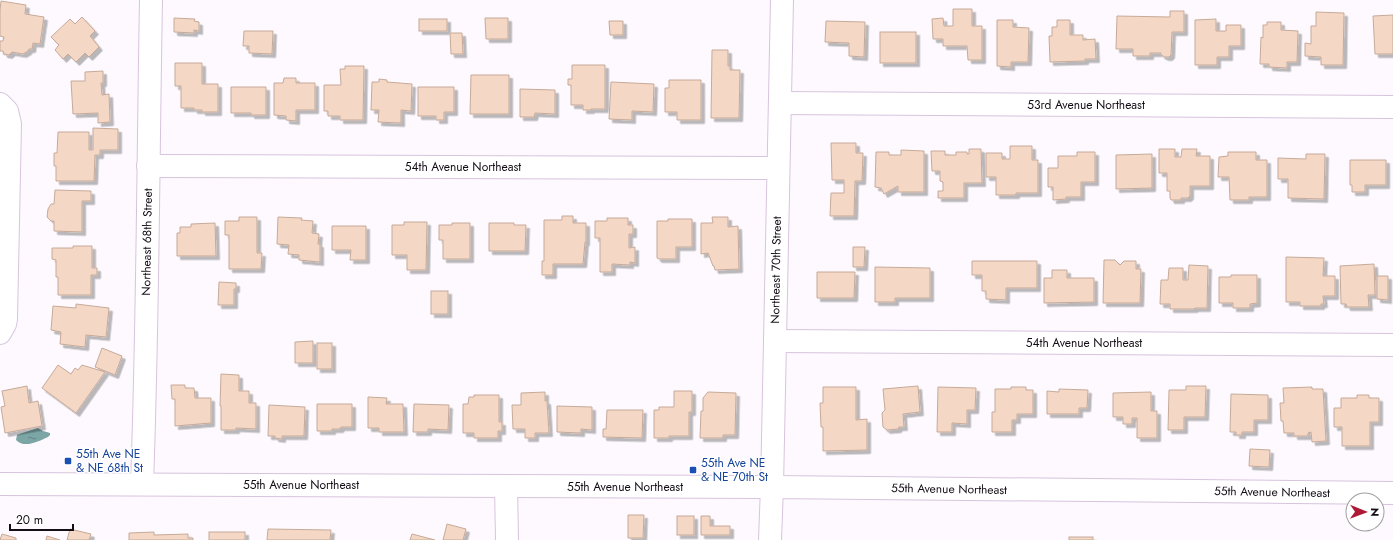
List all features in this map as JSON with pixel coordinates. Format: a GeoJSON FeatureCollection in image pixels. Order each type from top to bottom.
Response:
{"type":"FeatureCollection","features":[{"type":"Feature","properties":{"kind":"street","name":"Northeast 68th Street"},"geometry":{"type":"LineString","coordinates":[[142,484],[151,0]]}},
{"type":"Feature","properties":{"kind":"street","name":"Northeast 70th Street"},"geometry":{"type":"LineString","coordinates":[[770,540],[782,0]]}},
{"type":"Feature","properties":{"kind":"street","name":"53rd Avenue Northeast"},"geometry":{"type":"LineString","coordinates":[[780,103],[1393,107]]}},
{"type":"Feature","properties":{"kind":"street"},"geometry":{"type":"LineString","coordinates":[[0,104],[7,111],[10,124],[6,319],[0,333]]}},
{"type":"Feature","properties":{"kind":"street","name":"54th Avenue Northeast"},"geometry":{"type":"LineString","coordinates":[[148,166],[778,168]]}},
{"type":"Feature","properties":{"kind":"street","name":"54th Avenue Northeast"},"geometry":{"type":"LineString","coordinates":[[775,341],[1393,345]]}},
{"type":"Feature","properties":{"kind":"street","name":"55th Avenue Northeast"},"geometry":{"type":"LineString","coordinates":[[0,484],[772,487],[1393,494]]}},
{"type":"Feature","properties":{"kind":"street"},"geometry":{"type":"LineString","coordinates":[[506,486],[508,540]]}},
{"type":"Feature","properties":{"kind":"water"},"geometry":{"type":"Polygon","coordinates":[[[38,428],[50,433],[50,435],[28,444],[20,443],[16,440],[17,435],[38,428]]]}},
{"type":"Feature","properties":{"kind":"building"},"geometry":{"type":"Polygon","coordinates":[[[1,1],[26,5],[25,14],[44,17],[40,44],[33,43],[32,49],[29,49],[23,54],[12,52],[9,55],[4,54],[3,51],[0,51],[0,41],[3,41],[4,37],[0,36],[1,1]]]}},
{"type":"Feature","properties":{"kind":"building"},"geometry":{"type":"Polygon","coordinates":[[[953,9],[972,9],[972,26],[982,26],[982,60],[968,60],[967,46],[943,46],[943,39],[933,39],[932,19],[943,18],[944,26],[953,26],[953,9]]]}},
{"type":"Feature","properties":{"kind":"building"},"geometry":{"type":"Polygon","coordinates":[[[1170,11],[1184,11],[1184,32],[1172,32],[1171,55],[1169,57],[1161,55],[1161,53],[1150,53],[1150,56],[1133,56],[1133,49],[1116,49],[1117,16],[1170,17],[1170,11]]]}},
{"type":"Feature","properties":{"kind":"building"},"geometry":{"type":"Polygon","coordinates":[[[1316,12],[1344,13],[1343,65],[1321,65],[1321,57],[1305,56],[1305,43],[1311,44],[1311,26],[1316,26],[1316,12]]]}},
{"type":"Feature","properties":{"kind":"building"},"geometry":{"type":"Polygon","coordinates":[[[1393,15],[1393,54],[1375,54],[1373,16],[1393,15]]]}},
{"type":"Feature","properties":{"kind":"building"},"geometry":{"type":"Polygon","coordinates":[[[82,17],[95,31],[90,36],[99,47],[89,57],[85,53],[76,62],[68,54],[63,59],[55,50],[59,45],[51,37],[70,19],[75,24],[82,17]]]}},
{"type":"Feature","properties":{"kind":"building"},"geometry":{"type":"Polygon","coordinates":[[[174,18],[195,19],[194,21],[199,22],[199,31],[194,30],[194,33],[174,32],[174,18]]]}},
{"type":"Feature","properties":{"kind":"building"},"geometry":{"type":"Polygon","coordinates":[[[485,18],[508,18],[508,39],[486,39],[485,18]]]}},
{"type":"Feature","properties":{"kind":"building"},"geometry":{"type":"Polygon","coordinates":[[[419,19],[447,19],[447,31],[419,31],[419,19]]]}},
{"type":"Feature","properties":{"kind":"building"},"geometry":{"type":"Polygon","coordinates":[[[1216,19],[1216,31],[1226,31],[1226,25],[1241,25],[1241,46],[1229,46],[1229,57],[1217,57],[1217,65],[1195,65],[1195,20],[1216,19]]]}},
{"type":"Feature","properties":{"kind":"building"},"geometry":{"type":"Polygon","coordinates":[[[997,20],[1013,20],[1013,27],[1029,28],[1028,62],[1011,62],[1011,67],[997,66],[997,20]]]}},
{"type":"Feature","properties":{"kind":"building"},"geometry":{"type":"Polygon","coordinates":[[[1057,20],[1070,20],[1070,35],[1083,35],[1083,40],[1095,39],[1096,59],[1085,59],[1085,61],[1050,62],[1049,36],[1052,36],[1052,27],[1057,27],[1057,20]]]}},
{"type":"Feature","properties":{"kind":"building"},"geometry":{"type":"Polygon","coordinates":[[[609,21],[623,21],[623,35],[610,35],[609,21]]]}},
{"type":"Feature","properties":{"kind":"building"},"geometry":{"type":"Polygon","coordinates":[[[826,21],[865,22],[864,57],[849,56],[849,43],[825,42],[826,21]]]}},
{"type":"Feature","properties":{"kind":"building"},"geometry":{"type":"Polygon","coordinates":[[[1267,22],[1281,22],[1281,30],[1298,31],[1297,62],[1287,62],[1287,68],[1269,67],[1269,64],[1260,64],[1263,25],[1267,25],[1267,22]]]}},
{"type":"Feature","properties":{"kind":"building"},"geometry":{"type":"Polygon","coordinates":[[[244,31],[273,31],[272,54],[249,53],[249,46],[243,46],[244,31]]]}},
{"type":"Feature","properties":{"kind":"building"},"geometry":{"type":"Polygon","coordinates":[[[880,32],[916,32],[916,63],[880,63],[880,32]]]}},
{"type":"Feature","properties":{"kind":"building"},"geometry":{"type":"Polygon","coordinates":[[[450,33],[462,33],[463,54],[451,54],[450,33]]]}},
{"type":"Feature","properties":{"kind":"building"},"geometry":{"type":"Polygon","coordinates":[[[712,50],[728,50],[728,66],[730,66],[730,70],[740,70],[739,118],[711,118],[712,50]]]}},
{"type":"Feature","properties":{"kind":"building"},"geometry":{"type":"Polygon","coordinates":[[[175,63],[202,63],[202,84],[218,84],[218,112],[202,112],[202,110],[194,110],[194,108],[181,108],[181,86],[175,86],[175,63]]]}},
{"type":"Feature","properties":{"kind":"building"},"geometry":{"type":"Polygon","coordinates":[[[572,65],[605,65],[605,109],[583,110],[583,105],[571,105],[571,85],[568,85],[568,79],[572,79],[572,65]]]}},
{"type":"Feature","properties":{"kind":"building"},"geometry":{"type":"Polygon","coordinates":[[[345,66],[364,66],[363,120],[340,120],[340,116],[328,116],[328,111],[324,111],[324,85],[341,85],[340,69],[345,69],[345,66]]]}},
{"type":"Feature","properties":{"kind":"building"},"geometry":{"type":"Polygon","coordinates":[[[103,71],[103,83],[101,83],[102,95],[109,94],[110,122],[98,123],[98,113],[73,114],[71,81],[85,81],[85,72],[103,71]]]}},
{"type":"Feature","properties":{"kind":"building"},"geometry":{"type":"Polygon","coordinates":[[[471,75],[509,75],[509,114],[470,114],[471,75]]]}},
{"type":"Feature","properties":{"kind":"building"},"geometry":{"type":"Polygon","coordinates":[[[284,78],[296,78],[296,83],[315,83],[315,110],[296,110],[296,121],[286,120],[286,116],[274,115],[274,83],[283,83],[284,78]]]}},
{"type":"Feature","properties":{"kind":"building"},"geometry":{"type":"Polygon","coordinates":[[[379,79],[387,80],[387,82],[412,84],[411,111],[401,110],[401,123],[378,122],[379,110],[371,110],[372,82],[379,82],[379,79]]]}},
{"type":"Feature","properties":{"kind":"building"},"geometry":{"type":"Polygon","coordinates":[[[669,80],[701,80],[701,120],[677,120],[677,112],[665,112],[665,88],[669,88],[669,80]]]}},
{"type":"Feature","properties":{"kind":"building"},"geometry":{"type":"Polygon","coordinates":[[[611,82],[654,84],[653,112],[632,111],[632,120],[609,119],[611,82]]]}},
{"type":"Feature","properties":{"kind":"building"},"geometry":{"type":"Polygon","coordinates":[[[231,87],[266,87],[266,115],[231,113],[231,87]]]}},
{"type":"Feature","properties":{"kind":"building"},"geometry":{"type":"Polygon","coordinates":[[[418,87],[454,87],[454,112],[444,112],[444,120],[436,120],[436,116],[418,116],[418,87]]]}},
{"type":"Feature","properties":{"kind":"building"},"geometry":{"type":"Polygon","coordinates":[[[520,89],[555,90],[555,114],[535,113],[534,117],[520,117],[520,89]]]}},
{"type":"Feature","properties":{"kind":"building"},"geometry":{"type":"Polygon","coordinates":[[[93,128],[118,129],[118,150],[100,150],[100,155],[95,155],[94,181],[56,181],[54,153],[57,153],[58,132],[89,132],[89,150],[93,150],[93,128]]]}},
{"type":"Feature","properties":{"kind":"building"},"geometry":{"type":"Polygon","coordinates":[[[831,143],[856,143],[856,153],[863,153],[862,181],[855,181],[854,216],[830,216],[831,193],[844,193],[844,180],[832,180],[831,143]]]}},
{"type":"Feature","properties":{"kind":"building"},"geometry":{"type":"Polygon","coordinates":[[[1010,146],[1032,146],[1032,160],[1038,160],[1038,193],[996,195],[996,177],[986,177],[986,153],[1002,153],[1002,159],[1010,159],[1010,146]]]}},
{"type":"Feature","properties":{"kind":"building"},"geometry":{"type":"Polygon","coordinates":[[[969,149],[981,149],[982,183],[964,183],[964,198],[938,198],[938,191],[943,191],[943,182],[940,181],[940,171],[932,171],[931,151],[945,151],[945,155],[956,155],[956,152],[967,152],[967,154],[969,154],[969,149]]]}},
{"type":"Feature","properties":{"kind":"building"},"geometry":{"type":"Polygon","coordinates":[[[1159,149],[1175,149],[1175,157],[1181,157],[1182,149],[1197,149],[1196,156],[1210,156],[1210,186],[1190,186],[1190,196],[1188,198],[1171,200],[1170,191],[1167,191],[1167,173],[1159,173],[1159,149]]]}},
{"type":"Feature","properties":{"kind":"building"},"geometry":{"type":"Polygon","coordinates":[[[901,150],[924,151],[924,192],[898,192],[898,186],[884,194],[881,188],[875,187],[876,152],[889,152],[889,155],[901,155],[901,150]]]}},
{"type":"Feature","properties":{"kind":"building"},"geometry":{"type":"Polygon","coordinates":[[[1077,152],[1095,152],[1095,182],[1081,182],[1081,197],[1066,197],[1066,199],[1053,200],[1053,187],[1048,187],[1048,168],[1058,168],[1058,156],[1077,156],[1077,152]]]}},
{"type":"Feature","properties":{"kind":"building"},"geometry":{"type":"Polygon","coordinates":[[[1228,152],[1256,152],[1256,160],[1267,160],[1267,197],[1249,197],[1249,200],[1230,200],[1229,177],[1218,177],[1219,157],[1228,156],[1228,152]]]}},
{"type":"Feature","properties":{"kind":"building"},"geometry":{"type":"Polygon","coordinates":[[[1152,154],[1152,188],[1116,189],[1116,155],[1152,154]]]}},
{"type":"Feature","properties":{"kind":"building"},"geometry":{"type":"Polygon","coordinates":[[[1306,154],[1325,154],[1324,199],[1288,198],[1288,179],[1278,179],[1278,158],[1306,159],[1306,154]]]}},
{"type":"Feature","properties":{"kind":"building"},"geometry":{"type":"Polygon","coordinates":[[[1350,160],[1386,160],[1386,185],[1365,185],[1365,192],[1352,192],[1352,185],[1350,185],[1350,160]]]}},
{"type":"Feature","properties":{"kind":"building"},"geometry":{"type":"Polygon","coordinates":[[[55,190],[91,191],[91,201],[82,201],[82,232],[54,231],[54,221],[51,221],[47,217],[48,209],[51,204],[54,204],[55,190]]]}},
{"type":"Feature","properties":{"kind":"building"},"geometry":{"type":"Polygon","coordinates":[[[562,216],[573,216],[573,223],[586,223],[586,242],[583,264],[553,264],[553,275],[542,275],[542,261],[544,261],[544,220],[562,220],[562,216]]]}},
{"type":"Feature","properties":{"kind":"building"},"geometry":{"type":"Polygon","coordinates":[[[239,217],[257,217],[257,253],[262,253],[261,269],[229,269],[229,235],[225,235],[225,221],[239,221],[239,217]]]}},
{"type":"Feature","properties":{"kind":"building"},"geometry":{"type":"Polygon","coordinates":[[[278,217],[302,218],[301,220],[313,221],[312,233],[319,234],[318,244],[320,244],[320,262],[299,260],[299,255],[288,254],[289,245],[277,244],[278,217]]]}},
{"type":"Feature","properties":{"kind":"building"},"geometry":{"type":"Polygon","coordinates":[[[712,217],[728,217],[728,227],[738,226],[739,269],[715,270],[708,253],[701,254],[701,223],[713,223],[712,217]]]}},
{"type":"Feature","properties":{"kind":"building"},"geometry":{"type":"Polygon","coordinates":[[[607,218],[628,218],[628,225],[633,225],[633,234],[629,234],[629,248],[635,247],[635,263],[630,262],[630,265],[612,264],[612,272],[600,272],[600,238],[595,238],[595,221],[607,221],[607,218]]]}},
{"type":"Feature","properties":{"kind":"building"},"geometry":{"type":"Polygon","coordinates":[[[668,219],[692,219],[692,247],[676,247],[676,259],[659,259],[657,258],[657,221],[668,221],[668,219]]]}},
{"type":"Feature","properties":{"kind":"building"},"geometry":{"type":"Polygon","coordinates":[[[404,222],[427,222],[426,270],[407,270],[407,255],[392,255],[392,225],[404,225],[404,222]]]}},
{"type":"Feature","properties":{"kind":"building"},"geometry":{"type":"Polygon","coordinates":[[[215,223],[216,256],[177,256],[177,233],[180,233],[180,227],[191,227],[191,224],[215,223]]]}},
{"type":"Feature","properties":{"kind":"building"},"geometry":{"type":"Polygon","coordinates":[[[452,223],[470,223],[470,259],[443,259],[443,240],[439,240],[439,225],[452,225],[452,223]]]}},
{"type":"Feature","properties":{"kind":"building"},"geometry":{"type":"Polygon","coordinates":[[[489,223],[514,223],[514,225],[526,225],[525,251],[489,251],[489,223]]]}},
{"type":"Feature","properties":{"kind":"building"},"geometry":{"type":"Polygon","coordinates":[[[332,226],[366,226],[366,260],[350,260],[351,250],[332,250],[332,226]]]}},
{"type":"Feature","properties":{"kind":"building"},"geometry":{"type":"Polygon","coordinates":[[[73,246],[92,246],[92,268],[97,268],[97,275],[91,275],[91,295],[58,295],[56,260],[52,259],[52,248],[73,248],[73,246]]]}},
{"type":"Feature","properties":{"kind":"building"},"geometry":{"type":"Polygon","coordinates":[[[853,247],[865,247],[864,267],[853,267],[853,247]]]}},
{"type":"Feature","properties":{"kind":"building"},"geometry":{"type":"Polygon","coordinates":[[[1286,257],[1324,258],[1323,276],[1335,276],[1335,296],[1323,296],[1324,304],[1321,304],[1321,306],[1300,306],[1300,302],[1286,302],[1286,257]]]}},
{"type":"Feature","properties":{"kind":"building"},"geometry":{"type":"Polygon","coordinates":[[[1104,260],[1115,260],[1120,265],[1124,261],[1136,261],[1136,269],[1141,269],[1140,303],[1103,303],[1104,260]]]}},
{"type":"Feature","properties":{"kind":"building"},"geometry":{"type":"Polygon","coordinates":[[[972,261],[1037,261],[1037,288],[1006,288],[1006,300],[986,299],[986,291],[982,291],[982,275],[972,275],[972,261]]]}},
{"type":"Feature","properties":{"kind":"building"},"geometry":{"type":"Polygon","coordinates":[[[1374,264],[1375,295],[1368,295],[1369,307],[1347,307],[1346,304],[1341,304],[1340,266],[1374,264]]]}},
{"type":"Feature","properties":{"kind":"building"},"geometry":{"type":"Polygon","coordinates":[[[1189,265],[1208,266],[1207,308],[1170,309],[1170,304],[1160,304],[1161,280],[1168,280],[1169,268],[1183,268],[1183,280],[1188,280],[1189,265]]]}},
{"type":"Feature","properties":{"kind":"building"},"geometry":{"type":"Polygon","coordinates":[[[875,267],[930,268],[930,298],[895,298],[895,302],[875,302],[875,267]]]}},
{"type":"Feature","properties":{"kind":"building"},"geometry":{"type":"Polygon","coordinates":[[[1052,270],[1067,270],[1067,278],[1094,278],[1094,302],[1044,303],[1044,278],[1052,278],[1052,270]]]}},
{"type":"Feature","properties":{"kind":"building"},"geometry":{"type":"Polygon","coordinates":[[[817,272],[855,272],[854,298],[817,298],[817,272]]]}},
{"type":"Feature","properties":{"kind":"building"},"geometry":{"type":"Polygon","coordinates":[[[1231,275],[1257,275],[1257,303],[1250,304],[1250,308],[1233,308],[1233,303],[1219,303],[1219,277],[1231,277],[1231,275]]]}},
{"type":"Feature","properties":{"kind":"building"},"geometry":{"type":"Polygon","coordinates":[[[1377,276],[1388,276],[1388,300],[1377,299],[1377,276]]]}},
{"type":"Feature","properties":{"kind":"building"},"geometry":{"type":"Polygon","coordinates":[[[219,282],[236,283],[236,289],[234,289],[234,305],[218,305],[219,282]]]}},
{"type":"Feature","properties":{"kind":"building"},"geometry":{"type":"Polygon","coordinates":[[[431,291],[448,291],[448,314],[431,314],[431,291]]]}},
{"type":"Feature","properties":{"kind":"building"},"geometry":{"type":"Polygon","coordinates":[[[76,304],[109,308],[106,337],[86,335],[85,347],[60,344],[61,332],[51,330],[53,306],[76,308],[76,304]]]}},
{"type":"Feature","properties":{"kind":"building"},"geometry":{"type":"Polygon","coordinates":[[[313,341],[313,363],[295,363],[295,342],[313,341]]]}},
{"type":"Feature","properties":{"kind":"building"},"geometry":{"type":"Polygon","coordinates":[[[317,343],[332,343],[332,369],[317,369],[317,343]]]}},
{"type":"Feature","properties":{"kind":"building"},"geometry":{"type":"Polygon","coordinates":[[[102,348],[122,356],[115,375],[95,367],[102,348]]]}},
{"type":"Feature","properties":{"kind":"building"},"geometry":{"type":"Polygon","coordinates":[[[58,365],[71,374],[75,368],[78,370],[82,365],[105,372],[76,413],[42,388],[58,365]]]}},
{"type":"Feature","properties":{"kind":"building"},"geometry":{"type":"Polygon","coordinates":[[[221,374],[239,375],[239,391],[249,391],[249,403],[256,403],[256,429],[236,428],[236,430],[221,430],[221,374]]]}},
{"type":"Feature","properties":{"kind":"building"},"geometry":{"type":"Polygon","coordinates":[[[171,385],[185,385],[185,388],[194,388],[195,398],[211,398],[211,423],[175,426],[175,399],[172,399],[171,385]]]}},
{"type":"Feature","properties":{"kind":"building"},"geometry":{"type":"Polygon","coordinates":[[[27,386],[29,403],[38,401],[42,426],[5,433],[1,407],[5,406],[2,391],[27,386]]]}},
{"type":"Feature","properties":{"kind":"building"},"geometry":{"type":"Polygon","coordinates":[[[918,386],[920,412],[903,414],[904,427],[887,430],[883,427],[882,413],[885,410],[883,389],[918,386]]]}},
{"type":"Feature","properties":{"kind":"building"},"geometry":{"type":"Polygon","coordinates":[[[1186,386],[1206,386],[1205,417],[1184,417],[1184,430],[1168,430],[1169,390],[1186,390],[1186,386]]]}},
{"type":"Feature","properties":{"kind":"building"},"geometry":{"type":"Polygon","coordinates":[[[823,387],[856,387],[856,420],[867,419],[867,450],[823,451],[823,427],[821,427],[820,403],[823,403],[823,387]]]}},
{"type":"Feature","properties":{"kind":"building"},"geometry":{"type":"Polygon","coordinates":[[[938,387],[976,388],[975,410],[967,410],[967,424],[952,423],[952,432],[937,432],[938,387]]]}},
{"type":"Feature","properties":{"kind":"building"},"geometry":{"type":"Polygon","coordinates":[[[1011,387],[1026,387],[1026,390],[1033,390],[1033,414],[1017,414],[1017,420],[1012,420],[1012,432],[992,432],[992,412],[995,412],[995,389],[1011,389],[1011,387]]]}},
{"type":"Feature","properties":{"kind":"building"},"geometry":{"type":"Polygon","coordinates":[[[1312,387],[1312,389],[1323,389],[1326,441],[1312,442],[1311,432],[1308,433],[1308,436],[1294,436],[1294,433],[1284,433],[1283,421],[1281,421],[1280,403],[1284,403],[1283,388],[1312,387]]]}},
{"type":"Feature","properties":{"kind":"building"},"geometry":{"type":"Polygon","coordinates":[[[1059,389],[1088,390],[1087,408],[1079,408],[1079,414],[1047,414],[1047,391],[1059,392],[1059,389]]]}},
{"type":"Feature","properties":{"kind":"building"},"geometry":{"type":"Polygon","coordinates":[[[674,391],[692,391],[692,412],[689,412],[689,436],[654,438],[654,410],[659,410],[659,407],[674,407],[674,391]]]}},
{"type":"Feature","properties":{"kind":"building"},"geometry":{"type":"Polygon","coordinates":[[[545,392],[549,433],[535,433],[535,438],[525,438],[525,429],[513,429],[512,405],[521,405],[521,393],[545,392]]]}},
{"type":"Feature","properties":{"kind":"building"},"geometry":{"type":"Polygon","coordinates":[[[708,392],[736,393],[735,435],[723,435],[723,438],[700,438],[703,398],[708,392]]]}},
{"type":"Feature","properties":{"kind":"building"},"geometry":{"type":"Polygon","coordinates":[[[1151,392],[1151,411],[1157,411],[1157,438],[1137,438],[1137,418],[1132,418],[1132,424],[1123,424],[1123,417],[1113,417],[1113,393],[1151,392]]]}},
{"type":"Feature","properties":{"kind":"building"},"geometry":{"type":"Polygon","coordinates":[[[1231,394],[1268,395],[1268,420],[1254,420],[1254,432],[1242,432],[1242,435],[1236,435],[1236,432],[1230,432],[1231,394]]]}},
{"type":"Feature","properties":{"kind":"building"},"geometry":{"type":"Polygon","coordinates":[[[474,395],[499,395],[499,422],[502,422],[502,431],[498,431],[498,438],[474,438],[474,433],[463,433],[463,404],[468,404],[469,397],[474,397],[474,395]]]}},
{"type":"Feature","properties":{"kind":"building"},"geometry":{"type":"Polygon","coordinates":[[[1357,395],[1369,395],[1369,398],[1379,398],[1379,422],[1370,422],[1370,446],[1342,446],[1342,427],[1334,427],[1334,408],[1341,408],[1341,398],[1357,398],[1357,395]]]}},
{"type":"Feature","properties":{"kind":"building"},"geometry":{"type":"Polygon","coordinates":[[[368,397],[387,398],[386,404],[403,404],[404,432],[379,432],[379,428],[368,428],[368,397]]]}},
{"type":"Feature","properties":{"kind":"building"},"geometry":{"type":"Polygon","coordinates":[[[317,404],[352,404],[352,427],[341,427],[340,429],[332,429],[332,431],[317,431],[317,404]]]}},
{"type":"Feature","properties":{"kind":"building"},"geometry":{"type":"Polygon","coordinates":[[[414,404],[449,405],[448,430],[428,429],[428,432],[413,432],[414,404]]]}},
{"type":"Feature","properties":{"kind":"building"},"geometry":{"type":"Polygon","coordinates":[[[269,405],[305,407],[304,436],[282,436],[282,439],[275,438],[275,436],[268,436],[269,405]]]}},
{"type":"Feature","properties":{"kind":"building"},"geometry":{"type":"Polygon","coordinates":[[[557,406],[592,407],[592,430],[581,429],[581,433],[557,432],[557,406]]]}},
{"type":"Feature","properties":{"kind":"building"},"geometry":{"type":"Polygon","coordinates":[[[607,410],[643,410],[642,438],[603,437],[603,429],[606,429],[607,410]]]}},
{"type":"Feature","properties":{"kind":"building"},"geometry":{"type":"Polygon","coordinates":[[[1250,449],[1270,450],[1269,467],[1249,466],[1250,449]]]}},
{"type":"Feature","properties":{"kind":"building"},"geometry":{"type":"Polygon","coordinates":[[[628,515],[644,515],[643,538],[628,538],[628,515]]]}},
{"type":"Feature","properties":{"kind":"building"},"geometry":{"type":"Polygon","coordinates":[[[677,516],[694,516],[694,535],[677,535],[677,516]]]}},
{"type":"Feature","properties":{"kind":"building"},"geometry":{"type":"Polygon","coordinates":[[[701,516],[710,516],[710,526],[730,526],[730,535],[701,535],[701,516]]]}},
{"type":"Feature","properties":{"kind":"building"},"geometry":{"type":"Polygon","coordinates":[[[447,524],[466,529],[463,540],[443,540],[447,524]]]}},
{"type":"Feature","properties":{"kind":"building"},"geometry":{"type":"Polygon","coordinates":[[[70,529],[91,534],[89,540],[67,540],[70,529]]]}},
{"type":"Feature","properties":{"kind":"building"},"geometry":{"type":"Polygon","coordinates":[[[268,529],[331,530],[330,540],[267,540],[268,529]]]}},
{"type":"Feature","properties":{"kind":"building"},"geometry":{"type":"Polygon","coordinates":[[[154,532],[154,535],[188,534],[188,538],[193,538],[193,540],[129,540],[129,533],[154,532]]]}},
{"type":"Feature","properties":{"kind":"building"},"geometry":{"type":"Polygon","coordinates":[[[209,532],[245,532],[245,540],[209,540],[209,532]]]}},
{"type":"Feature","properties":{"kind":"building"},"geometry":{"type":"Polygon","coordinates":[[[2,534],[16,538],[16,540],[0,540],[2,534]]]}},
{"type":"Feature","properties":{"kind":"building"},"geometry":{"type":"Polygon","coordinates":[[[412,534],[435,540],[410,540],[412,534]]]}},
{"type":"Feature","properties":{"kind":"building"},"geometry":{"type":"Polygon","coordinates":[[[47,536],[60,540],[46,540],[47,536]]]}},
{"type":"Feature","properties":{"kind":"building"},"geometry":{"type":"Polygon","coordinates":[[[1069,537],[1093,537],[1093,540],[1069,540],[1069,537]]]}},
{"type":"Feature","properties":{"kind":"place","name":"55th Ave NE & NE 68th St"},"geometry":{"type":"Point","coordinates":[68,461]}},
{"type":"Feature","properties":{"kind":"place","name":"55th Ave NE & NE 70th St"},"geometry":{"type":"Point","coordinates":[693,470]}}]}
